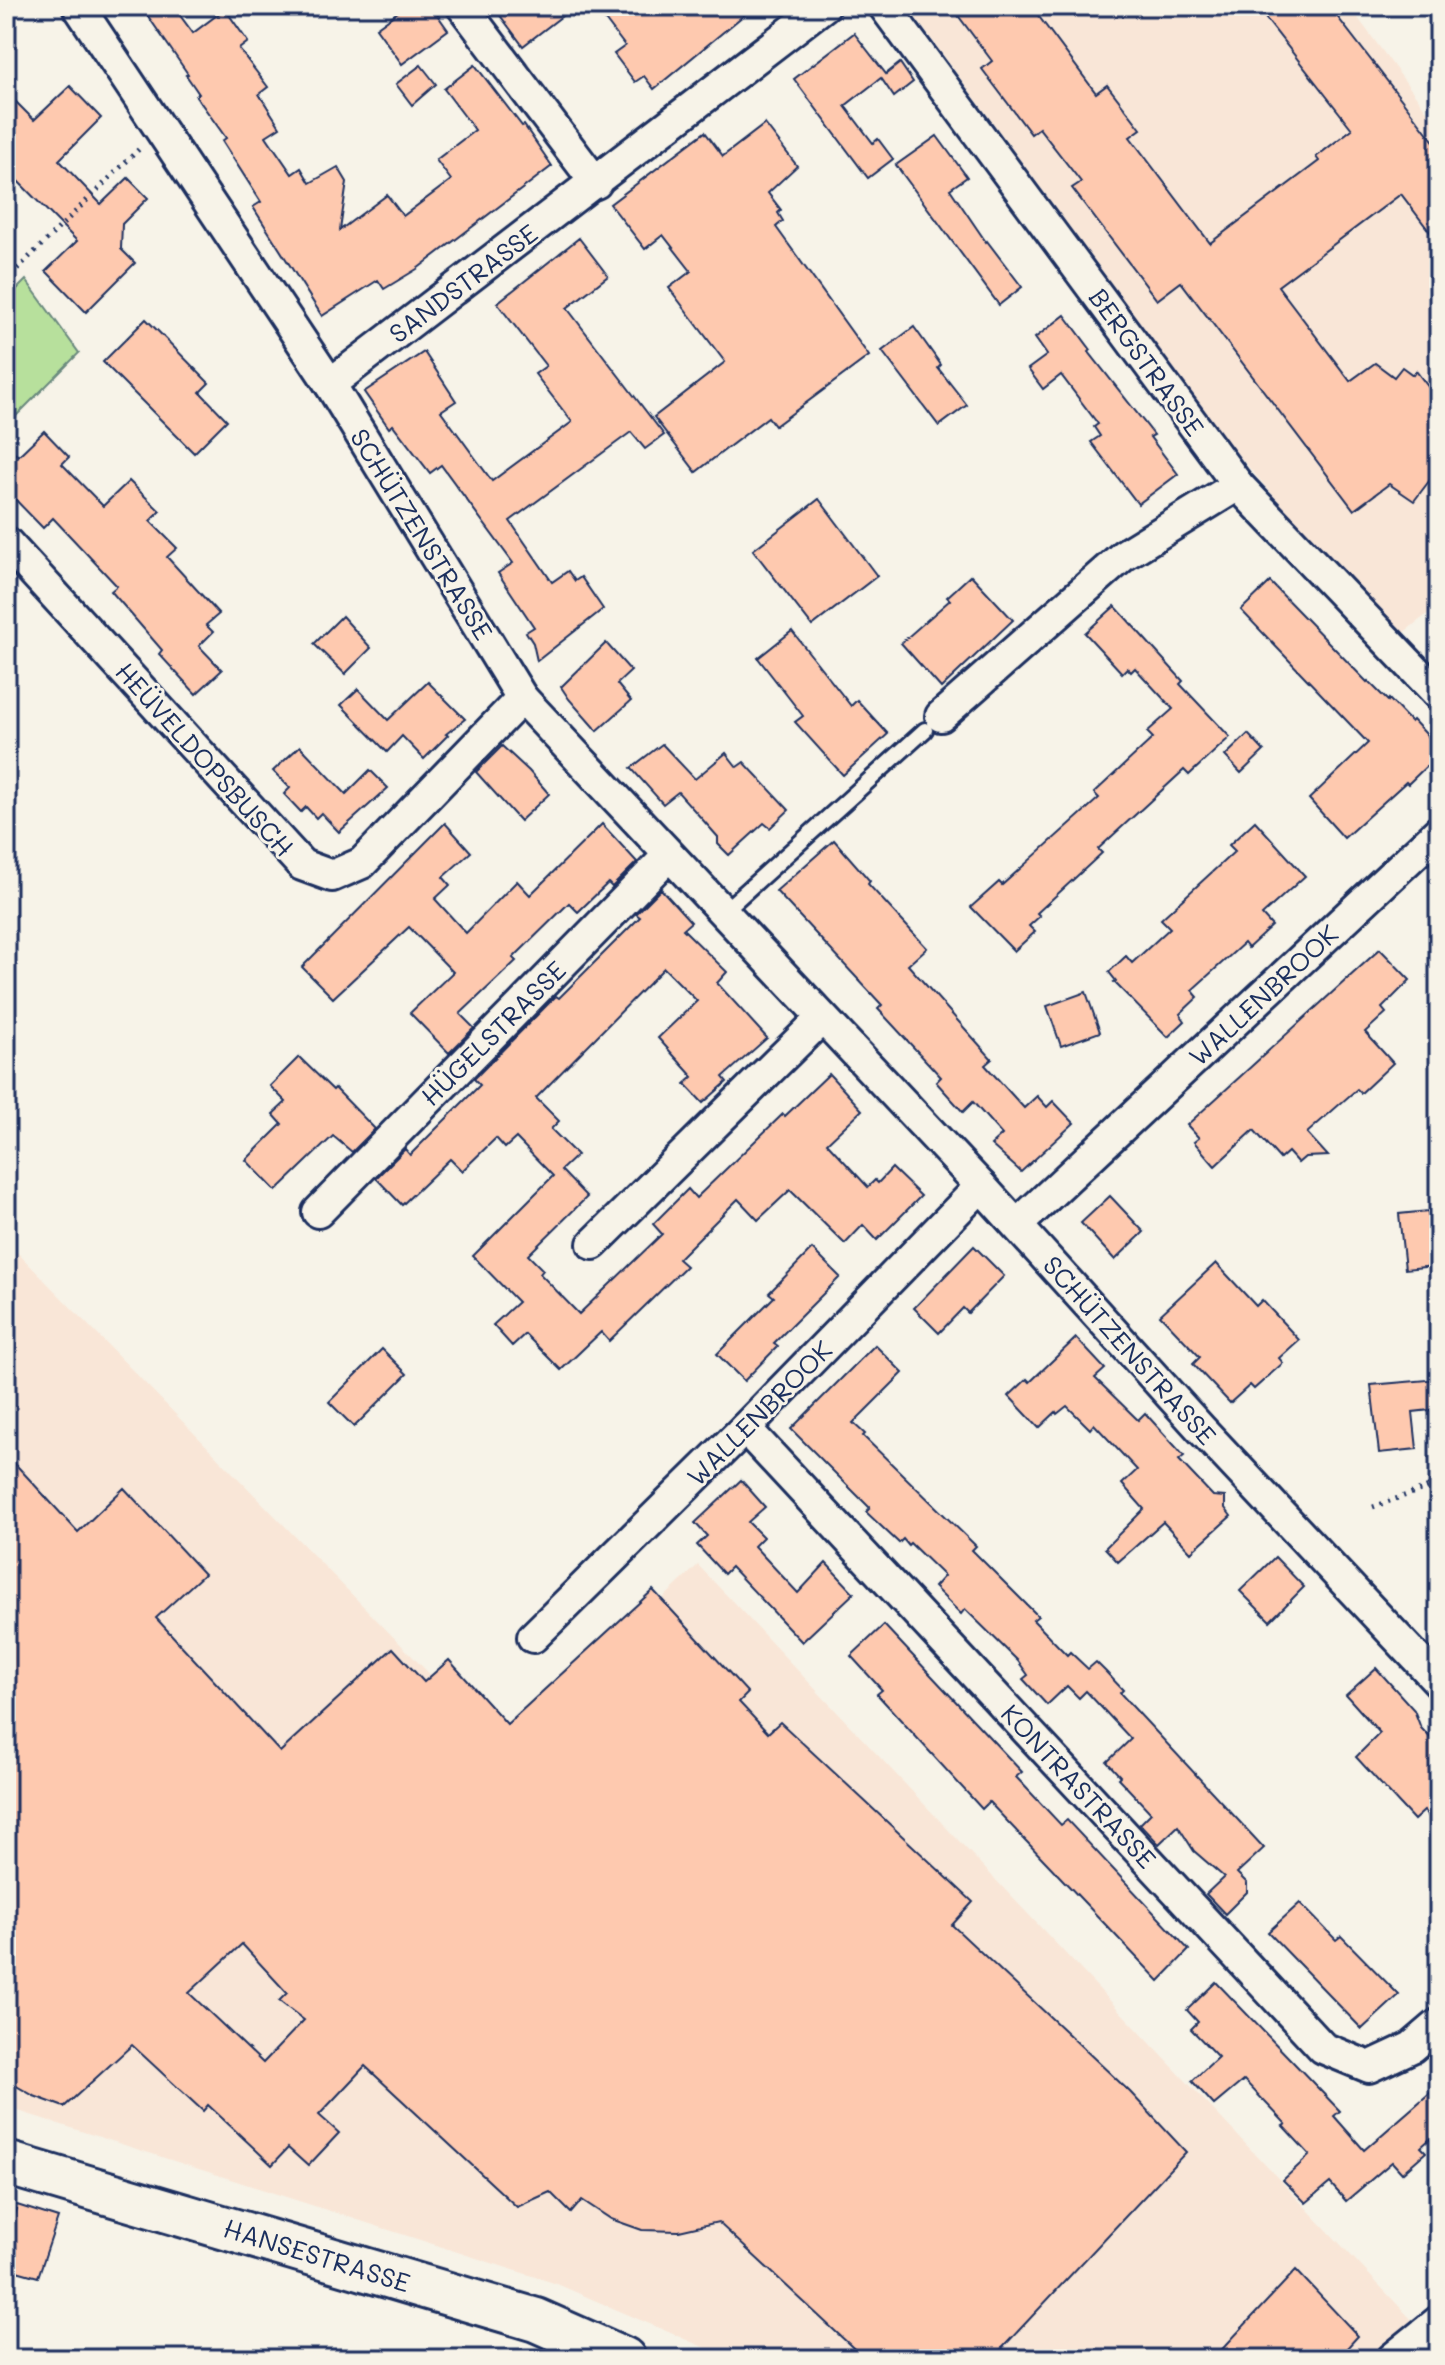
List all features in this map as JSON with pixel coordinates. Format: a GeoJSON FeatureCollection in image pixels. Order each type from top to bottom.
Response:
{"type":"FeatureCollection","features":[{"type":"Feature","properties":{"kind":"street","name":"SCHÜTZENSTRASSE"},"geometry":{"type":"LineString","coordinates":[[78,6],[330,384],[522,698],[981,1186],[1201,1429],[1439,1682]]}},
{"type":"Feature","properties":{"kind":"street"},"geometry":{"type":"LineString","coordinates":[[462,6],[596,183]]}},
{"type":"Feature","properties":{"kind":"street","name":"SANDSTRASSE"},"geometry":{"type":"LineString","coordinates":[[330,384],[824,6]]}},
{"type":"Feature","properties":{"kind":"street","name":"BERGSTRASSE"},"geometry":{"type":"LineString","coordinates":[[884,6],[1238,485],[1439,695]]}},
{"type":"Feature","properties":{"kind":"street"},"geometry":{"type":"LineString","coordinates":[[933,723],[1124,555],[1238,485]]}},
{"type":"Feature","properties":{"kind":"street","name":"HEÜVELDOPSBUSCH"},"geometry":{"type":"LineString","coordinates":[[6,542],[302,865],[332,876],[362,863],[522,698]]}},
{"type":"Feature","properties":{"kind":"street","name":"WALLENBROOK"},"geometry":{"type":"LineString","coordinates":[[1017,1225],[1439,831]]}},
{"type":"Feature","properties":{"kind":"street","name":"HÜGELSTRASSE"},"geometry":{"type":"LineString","coordinates":[[318,1212],[669,855]]}},
{"type":"Feature","properties":{"kind":"street"},"geometry":{"type":"LineString","coordinates":[[593,1244],[822,1018]]}},
{"type":"Feature","properties":{"kind":"street","name":"WALLENBROOK"},"geometry":{"type":"LineString","coordinates":[[533,1637],[745,1428],[981,1186]]}},
{"type":"Feature","properties":{"kind":"street","name":"KONTRASTRASSE"},"geometry":{"type":"LineString","coordinates":[[745,1428],[1323,2048],[1369,2067],[1412,2047],[1439,2024]]}},
{"type":"Feature","properties":{"kind":"street","name":"HANSESTRASSE"},"geometry":{"type":"LineString","coordinates":[[6,2163],[536,2320],[624,2359]]}},
{"type":"Feature","properties":{"kind":"street"},"geometry":{"type":"LineString","coordinates":[[1392,2359],[1436,2330]]}},
{"type":"Feature","properties":{"kind":"lane"},"geometry":{"type":"LineString","coordinates":[[723,912],[933,723]]}},
{"type":"Feature","properties":{"kind":"path"},"geometry":{"type":"LineString","coordinates":[[6,280],[159,129]]}},
{"type":"Feature","properties":{"kind":"path"},"geometry":{"type":"LineString","coordinates":[[1373,1507],[1429,1487],[1439,1462]]}},
{"type":"Feature","properties":{"kind":"path"},"geometry":{"type":"LineString","coordinates":[[1429,1487],[1439,1497]]}},
{"type":"Feature","properties":{"kind":"shaded area"},"geometry":{"type":"Polygon","coordinates":[[[907,6],[1349,6],[1439,127],[1439,605],[1403,633],[1290,515],[1233,449],[907,6]]]}},
{"type":"Feature","properties":{"kind":"shaded area"},"geometry":{"type":"Polygon","coordinates":[[[6,1241],[504,1750],[698,1565],[1412,2320],[1368,2359],[731,2359],[557,2284],[6,2107],[6,1241]]]}},
{"type":"Feature","properties":{"kind":"green space"},"geometry":{"type":"Polygon","coordinates":[[[26,280],[79,353],[6,426],[6,300],[26,280]]]}},
{"type":"Feature","properties":{"kind":"building"},"geometry":{"type":"Polygon","coordinates":[[[141,6],[173,6],[193,33],[225,9],[248,42],[239,49],[268,87],[259,94],[280,127],[266,136],[292,174],[301,168],[310,183],[338,167],[347,182],[340,230],[387,195],[403,216],[451,180],[436,160],[475,130],[444,89],[475,65],[524,125],[552,166],[417,269],[384,289],[378,280],[322,316],[253,207],[261,202],[222,141],[226,138],[196,96],[199,94],[188,74],[141,6]]]}},
{"type":"Feature","properties":{"kind":"building"},"geometry":{"type":"Polygon","coordinates":[[[406,6],[431,6],[448,30],[402,64],[376,28],[406,6]]]}},
{"type":"Feature","properties":{"kind":"building"},"geometry":{"type":"Polygon","coordinates":[[[493,6],[575,6],[523,46],[493,6]]]}},
{"type":"Feature","properties":{"kind":"building"},"geometry":{"type":"Polygon","coordinates":[[[617,6],[755,6],[654,89],[644,76],[635,82],[614,54],[625,46],[603,17],[617,6]]]}},
{"type":"Feature","properties":{"kind":"building"},"geometry":{"type":"Polygon","coordinates":[[[951,6],[1031,6],[1096,93],[1107,85],[1141,129],[1130,137],[1210,243],[1319,161],[1316,157],[1352,129],[1256,6],[1329,6],[1439,148],[1439,244],[1401,194],[1278,286],[1350,381],[1375,363],[1394,377],[1402,367],[1413,375],[1416,371],[1439,401],[1439,468],[1414,501],[1389,484],[1354,510],[1181,282],[1157,300],[1072,188],[1081,182],[1039,128],[1031,134],[982,69],[992,61],[951,6]]]}},
{"type":"Feature","properties":{"kind":"building"},"geometry":{"type":"Polygon","coordinates":[[[854,33],[886,74],[900,63],[913,82],[894,97],[881,78],[845,106],[873,143],[878,139],[893,159],[868,178],[794,79],[854,33]]]}},
{"type":"Feature","properties":{"kind":"building"},"geometry":{"type":"Polygon","coordinates":[[[421,65],[436,84],[412,105],[396,84],[421,65]]]}},
{"type":"Feature","properties":{"kind":"building"},"geometry":{"type":"Polygon","coordinates":[[[70,86],[101,118],[59,160],[101,204],[128,178],[148,198],[122,224],[121,249],[135,263],[86,312],[46,271],[77,241],[6,169],[6,92],[34,120],[70,86]]]}},
{"type":"Feature","properties":{"kind":"building"},"geometry":{"type":"Polygon","coordinates":[[[765,124],[797,166],[768,193],[781,210],[778,213],[783,221],[776,227],[869,356],[775,426],[768,417],[696,472],[654,417],[725,362],[669,288],[691,271],[663,235],[645,249],[610,204],[705,132],[723,156],[765,124]]]}},
{"type":"Feature","properties":{"kind":"building"},"geometry":{"type":"Polygon","coordinates":[[[937,136],[967,177],[950,189],[1022,287],[999,305],[896,165],[937,136]]]}},
{"type":"Feature","properties":{"kind":"building"},"geometry":{"type":"Polygon","coordinates":[[[579,238],[608,276],[567,308],[664,435],[645,449],[631,432],[510,521],[552,582],[568,571],[575,581],[581,577],[603,609],[537,661],[533,643],[526,632],[534,627],[498,573],[513,563],[441,465],[430,473],[393,425],[389,428],[364,392],[424,352],[456,401],[441,411],[492,481],[572,422],[535,374],[546,366],[497,303],[579,238]]]}},
{"type":"Feature","properties":{"kind":"building"},"geometry":{"type":"Polygon","coordinates":[[[1065,315],[1091,350],[1089,352],[1154,435],[1150,437],[1178,474],[1138,504],[1091,442],[1100,436],[1094,427],[1098,424],[1061,375],[1043,389],[1028,369],[1047,355],[1035,338],[1065,315]]]}},
{"type":"Feature","properties":{"kind":"building"},"geometry":{"type":"Polygon","coordinates":[[[146,319],[209,383],[200,392],[227,420],[194,453],[103,362],[146,319]]]}},
{"type":"Feature","properties":{"kind":"building"},"geometry":{"type":"Polygon","coordinates":[[[914,327],[941,365],[938,368],[967,405],[939,426],[882,351],[914,327]]]}},
{"type":"Feature","properties":{"kind":"building"},"geometry":{"type":"Polygon","coordinates":[[[44,431],[69,457],[62,464],[103,506],[129,481],[160,511],[150,521],[177,548],[167,557],[219,614],[206,625],[213,632],[199,646],[222,670],[196,694],[159,654],[162,650],[111,591],[117,586],[53,518],[43,528],[6,490],[6,443],[18,456],[44,431]]]}},
{"type":"Feature","properties":{"kind":"building"},"geometry":{"type":"Polygon","coordinates":[[[819,499],[877,576],[812,626],[753,550],[819,499]]]}},
{"type":"Feature","properties":{"kind":"building"},"geometry":{"type":"Polygon","coordinates":[[[971,575],[1013,620],[941,688],[901,643],[950,600],[947,597],[971,575]]]}},
{"type":"Feature","properties":{"kind":"building"},"geometry":{"type":"Polygon","coordinates":[[[1270,582],[1367,682],[1411,722],[1413,720],[1439,748],[1439,754],[1408,784],[1406,782],[1344,838],[1309,799],[1368,743],[1241,610],[1270,582]]]}},
{"type":"Feature","properties":{"kind":"building"},"geometry":{"type":"Polygon","coordinates":[[[1115,606],[1183,681],[1180,684],[1230,737],[1189,775],[1184,770],[1098,849],[1102,853],[1037,913],[1040,916],[1029,926],[1035,932],[1014,951],[971,907],[999,882],[1002,885],[1099,798],[1094,793],[1153,738],[1147,732],[1173,709],[1135,668],[1131,672],[1127,668],[1122,673],[1085,633],[1115,606]]]}},
{"type":"Feature","properties":{"kind":"building"},"geometry":{"type":"Polygon","coordinates":[[[342,616],[371,648],[345,674],[314,644],[342,616]]]}},
{"type":"Feature","properties":{"kind":"building"},"geometry":{"type":"Polygon","coordinates":[[[792,631],[851,706],[857,700],[888,734],[843,775],[795,722],[803,716],[758,658],[792,631]]]}},
{"type":"Feature","properties":{"kind":"building"},"geometry":{"type":"Polygon","coordinates":[[[606,643],[631,671],[617,684],[631,701],[597,731],[561,687],[606,643]]]}},
{"type":"Feature","properties":{"kind":"building"},"geometry":{"type":"Polygon","coordinates":[[[428,682],[465,719],[446,734],[424,759],[402,736],[387,752],[341,705],[358,689],[388,720],[428,682]]]}},
{"type":"Feature","properties":{"kind":"building"},"geometry":{"type":"Polygon","coordinates":[[[1248,734],[1264,751],[1241,773],[1225,756],[1248,734]]]}},
{"type":"Feature","properties":{"kind":"building"},"geometry":{"type":"Polygon","coordinates":[[[662,744],[695,779],[726,753],[737,767],[744,762],[789,810],[770,828],[764,823],[729,855],[718,844],[718,837],[678,792],[663,804],[631,768],[662,744]]]}},
{"type":"Feature","properties":{"kind":"building"},"geometry":{"type":"Polygon","coordinates":[[[300,746],[346,794],[370,770],[388,788],[339,832],[321,813],[316,818],[306,807],[301,812],[284,794],[290,788],[273,771],[300,746]]]}},
{"type":"Feature","properties":{"kind":"building"},"geometry":{"type":"Polygon","coordinates":[[[502,746],[549,794],[520,821],[476,772],[502,746]]]}},
{"type":"Feature","properties":{"kind":"building"},"geometry":{"type":"Polygon","coordinates":[[[1255,821],[1305,876],[1262,915],[1272,926],[1248,948],[1244,943],[1192,990],[1198,997],[1180,1014],[1185,1021],[1168,1037],[1114,982],[1109,972],[1126,956],[1132,963],[1170,928],[1161,919],[1235,851],[1229,845],[1255,821]]]}},
{"type":"Feature","properties":{"kind":"building"},"geometry":{"type":"Polygon","coordinates":[[[445,823],[471,852],[443,877],[450,885],[435,899],[466,933],[517,881],[530,895],[602,824],[637,862],[612,887],[608,883],[578,912],[569,903],[513,958],[516,961],[460,1014],[474,1028],[449,1053],[410,1013],[453,972],[409,927],[333,998],[302,967],[445,823]]]}},
{"type":"Feature","properties":{"kind":"building"},"geometry":{"type":"Polygon","coordinates":[[[834,840],[870,881],[868,884],[927,948],[908,965],[992,1059],[985,1065],[1024,1108],[1037,1096],[1047,1107],[1053,1101],[1074,1123],[1021,1172],[991,1145],[1002,1135],[973,1102],[963,1112],[936,1082],[941,1077],[878,1009],[882,1005],[776,891],[834,840]]]}},
{"type":"Feature","properties":{"kind":"building"},"geometry":{"type":"Polygon","coordinates":[[[661,889],[691,922],[683,929],[727,972],[717,983],[767,1038],[723,1077],[727,1082],[703,1103],[685,1084],[693,1077],[658,1038],[697,1001],[664,968],[536,1098],[559,1121],[551,1129],[577,1155],[561,1170],[587,1197],[528,1255],[543,1270],[540,1274],[579,1314],[662,1234],[653,1224],[688,1189],[696,1198],[829,1074],[862,1110],[827,1143],[868,1187],[875,1180],[878,1183],[892,1168],[921,1196],[877,1240],[863,1225],[845,1244],[790,1190],[758,1220],[738,1199],[678,1259],[686,1266],[609,1341],[601,1332],[561,1370],[525,1334],[512,1346],[493,1325],[518,1302],[473,1256],[553,1176],[516,1138],[505,1148],[496,1138],[462,1171],[450,1159],[402,1205],[376,1178],[405,1149],[410,1155],[480,1085],[474,1079],[640,917],[636,914],[661,889]]]}},
{"type":"Feature","properties":{"kind":"building"},"geometry":{"type":"Polygon","coordinates":[[[1380,949],[1410,980],[1382,1008],[1386,1013],[1365,1032],[1393,1063],[1361,1093],[1357,1089],[1307,1133],[1328,1156],[1305,1157],[1298,1163],[1288,1152],[1280,1159],[1254,1130],[1215,1166],[1194,1142],[1199,1138],[1187,1125],[1380,949]]]}},
{"type":"Feature","properties":{"kind":"building"},"geometry":{"type":"Polygon","coordinates":[[[1086,992],[1100,1032],[1061,1046],[1047,1006],[1086,992]]]}},
{"type":"Feature","properties":{"kind":"building"},"geometry":{"type":"Polygon","coordinates":[[[299,1057],[375,1129],[352,1152],[333,1136],[276,1191],[246,1160],[282,1124],[273,1114],[286,1102],[270,1086],[299,1057]]]}},
{"type":"Feature","properties":{"kind":"building"},"geometry":{"type":"Polygon","coordinates":[[[1110,1196],[1144,1232],[1115,1260],[1081,1223],[1110,1196]]]}},
{"type":"Feature","properties":{"kind":"building"},"geometry":{"type":"Polygon","coordinates":[[[1428,1211],[1434,1266],[1405,1269],[1399,1214],[1428,1211]]]}},
{"type":"Feature","properties":{"kind":"building"},"geometry":{"type":"Polygon","coordinates":[[[974,1246],[1004,1276],[968,1313],[963,1308],[939,1333],[914,1308],[974,1246]]]}},
{"type":"Feature","properties":{"kind":"building"},"geometry":{"type":"Polygon","coordinates":[[[812,1249],[840,1277],[774,1343],[778,1346],[744,1381],[717,1354],[774,1297],[769,1293],[812,1249]]]}},
{"type":"Feature","properties":{"kind":"building"},"geometry":{"type":"Polygon","coordinates":[[[1216,1263],[1256,1306],[1262,1300],[1299,1340],[1279,1358],[1283,1363],[1254,1389],[1250,1385],[1230,1403],[1193,1364],[1200,1357],[1160,1315],[1216,1263]]]}},
{"type":"Feature","properties":{"kind":"building"},"geometry":{"type":"Polygon","coordinates":[[[1076,1338],[1105,1369],[1095,1378],[1138,1420],[1145,1413],[1184,1456],[1179,1460],[1213,1496],[1225,1497],[1225,1508],[1231,1516],[1191,1552],[1163,1522],[1118,1562],[1105,1548],[1144,1509],[1122,1484],[1137,1470],[1094,1424],[1090,1429],[1067,1406],[1039,1428],[1009,1396],[1027,1379],[1030,1382],[1076,1338]]]}},
{"type":"Feature","properties":{"kind":"building"},"geometry":{"type":"Polygon","coordinates":[[[875,1345],[903,1373],[853,1423],[865,1434],[863,1436],[976,1546],[972,1550],[1038,1616],[1033,1620],[1067,1655],[1070,1652],[1088,1669],[1096,1662],[1106,1672],[1123,1690],[1120,1693],[1264,1848],[1237,1873],[1247,1883],[1247,1892],[1225,1914],[1206,1894],[1224,1877],[1194,1851],[1178,1826],[1159,1844],[1140,1824],[1151,1813],[1107,1762],[1131,1739],[1086,1691],[1079,1698],[1067,1686],[1047,1705],[1023,1679],[1028,1675],[1018,1661],[965,1609],[961,1614],[934,1587],[944,1576],[910,1543],[908,1545],[903,1539],[899,1543],[866,1512],[870,1508],[791,1429],[875,1345]]]}},
{"type":"Feature","properties":{"kind":"building"},"geometry":{"type":"Polygon","coordinates":[[[382,1349],[407,1374],[354,1427],[329,1402],[382,1349]]]}},
{"type":"Feature","properties":{"kind":"building"},"geometry":{"type":"Polygon","coordinates":[[[1439,1379],[1439,1409],[1413,1412],[1417,1449],[1379,1453],[1371,1385],[1439,1379]]]}},
{"type":"Feature","properties":{"kind":"building"},"geometry":{"type":"Polygon","coordinates":[[[6,1454],[78,1532],[124,1488],[204,1574],[156,1618],[280,1752],[393,1648],[424,1682],[449,1660],[507,1724],[653,1590],[748,1693],[739,1702],[768,1733],[780,1722],[973,1902],[952,1925],[1130,2092],[1186,2152],[992,2359],[865,2359],[718,2222],[679,2231],[642,2230],[611,2219],[582,2200],[571,2213],[550,2192],[517,2207],[365,2066],[319,2115],[339,2133],[308,2166],[288,2148],[272,2165],[208,2105],[203,2111],[132,2045],[64,2107],[34,2096],[6,2080],[6,1454]],[[242,1944],[189,1993],[263,2063],[304,2020],[279,2001],[287,1993],[242,1944]]]}},
{"type":"Feature","properties":{"kind":"building"},"geometry":{"type":"Polygon","coordinates":[[[741,1480],[765,1507],[748,1522],[763,1537],[754,1546],[798,1593],[826,1563],[854,1593],[802,1642],[731,1567],[724,1574],[697,1545],[707,1536],[695,1523],[741,1480]]]}},
{"type":"Feature","properties":{"kind":"building"},"geometry":{"type":"Polygon","coordinates":[[[1275,1557],[1304,1587],[1270,1621],[1240,1591],[1275,1557]]]}},
{"type":"Feature","properties":{"kind":"building"},"geometry":{"type":"Polygon","coordinates":[[[884,1625],[1022,1772],[1016,1777],[1061,1825],[1067,1820],[1189,1950],[1159,1981],[989,1802],[982,1809],[877,1694],[882,1690],[851,1656],[884,1625]]]}},
{"type":"Feature","properties":{"kind":"building"},"geometry":{"type":"Polygon","coordinates":[[[1376,1668],[1414,1710],[1421,1728],[1439,1747],[1439,1828],[1424,1811],[1414,1820],[1356,1757],[1380,1733],[1346,1695],[1376,1668]]]}},
{"type":"Feature","properties":{"kind":"building"},"geometry":{"type":"Polygon","coordinates":[[[1300,1903],[1336,1940],[1341,1936],[1399,1995],[1362,2029],[1268,1932],[1300,1903]]]}},
{"type":"Feature","properties":{"kind":"building"},"geometry":{"type":"Polygon","coordinates":[[[1216,1982],[1340,2111],[1334,2116],[1364,2150],[1439,2085],[1439,2131],[1421,2147],[1426,2152],[1402,2173],[1392,2162],[1346,2201],[1330,2183],[1306,2203],[1283,2180],[1310,2155],[1283,2126],[1286,2124],[1244,2080],[1214,2105],[1192,2081],[1218,2057],[1191,2029],[1198,2022],[1187,2010],[1216,1982]]]}},
{"type":"Feature","properties":{"kind":"building"},"geometry":{"type":"Polygon","coordinates":[[[17,2205],[58,2218],[38,2277],[6,2268],[6,2242],[17,2205]]]}},
{"type":"Feature","properties":{"kind":"building"},"geometry":{"type":"Polygon","coordinates":[[[1296,2270],[1358,2336],[1337,2359],[1213,2359],[1296,2270]]]}}]}
